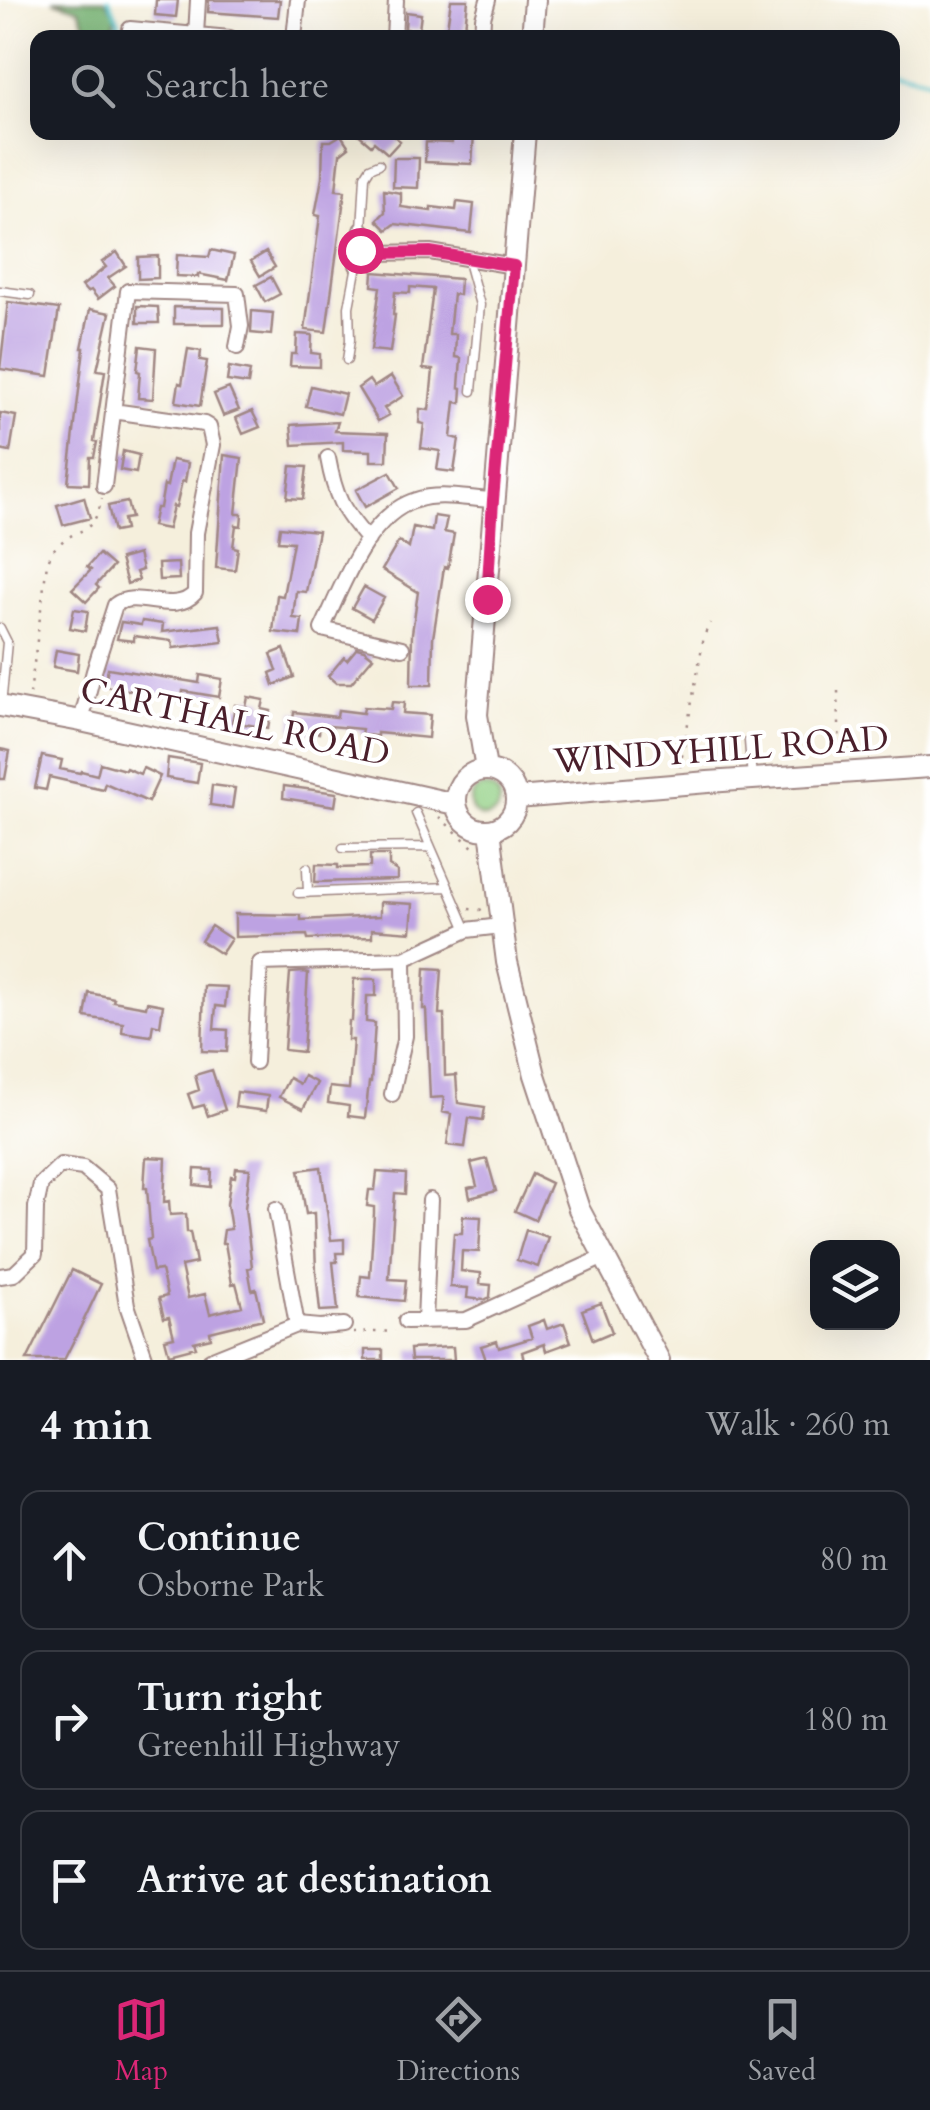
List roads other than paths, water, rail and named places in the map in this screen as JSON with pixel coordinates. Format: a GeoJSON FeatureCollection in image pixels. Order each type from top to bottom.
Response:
{"type":"FeatureCollection","features":[{"type":"Feature","properties":{"kind":"main road"},"geometry":{"type":"LineString","coordinates":[[533,30],[536,0]]}},
{"type":"Feature","properties":{"kind":"main road"},"geometry":{"type":"LineString","coordinates":[[486,770],[477,715],[523,140]]}},
{"type":"Feature","properties":{"kind":"main road","name":"CARTHALL ROAD"},"geometry":{"type":"LineString","coordinates":[[1,706],[82,720],[446,809]]}},
{"type":"Feature","properties":{"kind":"main road","name":"WINDYHILL ROAD"},"geometry":{"type":"LineString","coordinates":[[516,798],[930,767]]}},
{"type":"Feature","properties":{"kind":"main road"},"geometry":{"type":"LineString","coordinates":[[486,770],[510,781],[516,798],[512,816],[499,828],[481,830],[446,809],[460,784],[476,771],[486,770]]}},
{"type":"Feature","properties":{"kind":"main road"},"geometry":{"type":"LineString","coordinates":[[490,830],[507,962],[536,1075],[579,1210],[658,1360]]}},
{"type":"Feature","properties":{"kind":"street"},"geometry":{"type":"LineString","coordinates":[[196,30],[198,0]]}},
{"type":"Feature","properties":{"kind":"street"},"geometry":{"type":"LineString","coordinates":[[295,30],[298,0]]}},
{"type":"Feature","properties":{"kind":"street"},"geometry":{"type":"LineString","coordinates":[[394,30],[396,0]]}},
{"type":"Feature","properties":{"kind":"street"},"geometry":{"type":"LineString","coordinates":[[482,30],[488,0]]}},
{"type":"Feature","properties":{"kind":"street"},"geometry":{"type":"LineString","coordinates":[[130,29],[141,30]]}},
{"type":"Feature","properties":{"kind":"street"},"geometry":{"type":"LineString","coordinates":[[362,230],[358,257],[430,252],[514,266]]}},
{"type":"Feature","properties":{"kind":"street"},"geometry":{"type":"LineString","coordinates":[[104,486],[128,291],[237,294],[237,348]]}},
{"type":"Feature","properties":{"kind":"street"},"geometry":{"type":"LineString","coordinates":[[82,720],[115,604],[125,598],[174,603],[195,593],[196,533],[213,444],[210,426],[204,424],[113,411]]}},
{"type":"Feature","properties":{"kind":"street"},"geometry":{"type":"LineString","coordinates":[[335,466],[336,493],[342,508],[368,540]]}},
{"type":"Feature","properties":{"kind":"street"},"geometry":{"type":"LineString","coordinates":[[402,648],[322,629],[368,540],[385,519],[418,499],[493,500]]}},
{"type":"Feature","properties":{"kind":"street"},"geometry":{"type":"LineString","coordinates":[[255,1062],[260,963],[404,959],[467,930],[501,926]]}},
{"type":"Feature","properties":{"kind":"street"},"geometry":{"type":"LineString","coordinates":[[392,1094],[405,1036],[404,959]]}},
{"type":"Feature","properties":{"kind":"street"},"geometry":{"type":"LineString","coordinates":[[0,1276],[14,1274],[36,1254],[36,1207],[42,1184],[61,1165],[83,1168],[108,1189],[127,1305],[146,1360]]}},
{"type":"Feature","properties":{"kind":"street"},"geometry":{"type":"LineString","coordinates":[[425,1321],[430,1200]]}},
{"type":"Feature","properties":{"kind":"street"},"geometry":{"type":"LineString","coordinates":[[276,1209],[298,1325]]}},
{"type":"Feature","properties":{"kind":"street"},"geometry":{"type":"LineString","coordinates":[[406,1322],[466,1320],[604,1258]]}},
{"type":"Feature","properties":{"kind":"street"},"geometry":{"type":"LineString","coordinates":[[210,1360],[298,1325],[344,1325]]}},
{"type":"Feature","properties":{"kind":"lane"},"geometry":{"type":"LineString","coordinates":[[362,230],[365,176],[378,164]]}},
{"type":"Feature","properties":{"kind":"lane"},"geometry":{"type":"LineString","coordinates":[[348,360],[349,306],[358,257]]}},
{"type":"Feature","properties":{"kind":"lane"},"geometry":{"type":"LineString","coordinates":[[468,258],[480,305],[472,391]]}},
{"type":"Feature","properties":{"kind":"lane"},"geometry":{"type":"LineString","coordinates":[[0,291],[30,295]]}},
{"type":"Feature","properties":{"kind":"lane"},"geometry":{"type":"LineString","coordinates":[[0,628],[7,642],[1,706]]}},
{"type":"Feature","properties":{"kind":"lane"},"geometry":{"type":"LineString","coordinates":[[749,741],[752,779]]}},
{"type":"Feature","properties":{"kind":"lane"},"geometry":{"type":"LineString","coordinates":[[416,813],[467,930]]}},
{"type":"Feature","properties":{"kind":"lane"},"geometry":{"type":"LineString","coordinates":[[343,848],[430,847]]}},
{"type":"Feature","properties":{"kind":"lane"},"geometry":{"type":"LineString","coordinates":[[306,868],[303,893],[448,887]]}},
{"type":"Feature","properties":{"kind":"waterway"},"geometry":{"type":"LineString","coordinates":[[109,0],[119,22],[116,30]]}},
{"type":"Feature","properties":{"kind":"waterway"},"geometry":{"type":"LineString","coordinates":[[900,72],[930,79]]}}]}
